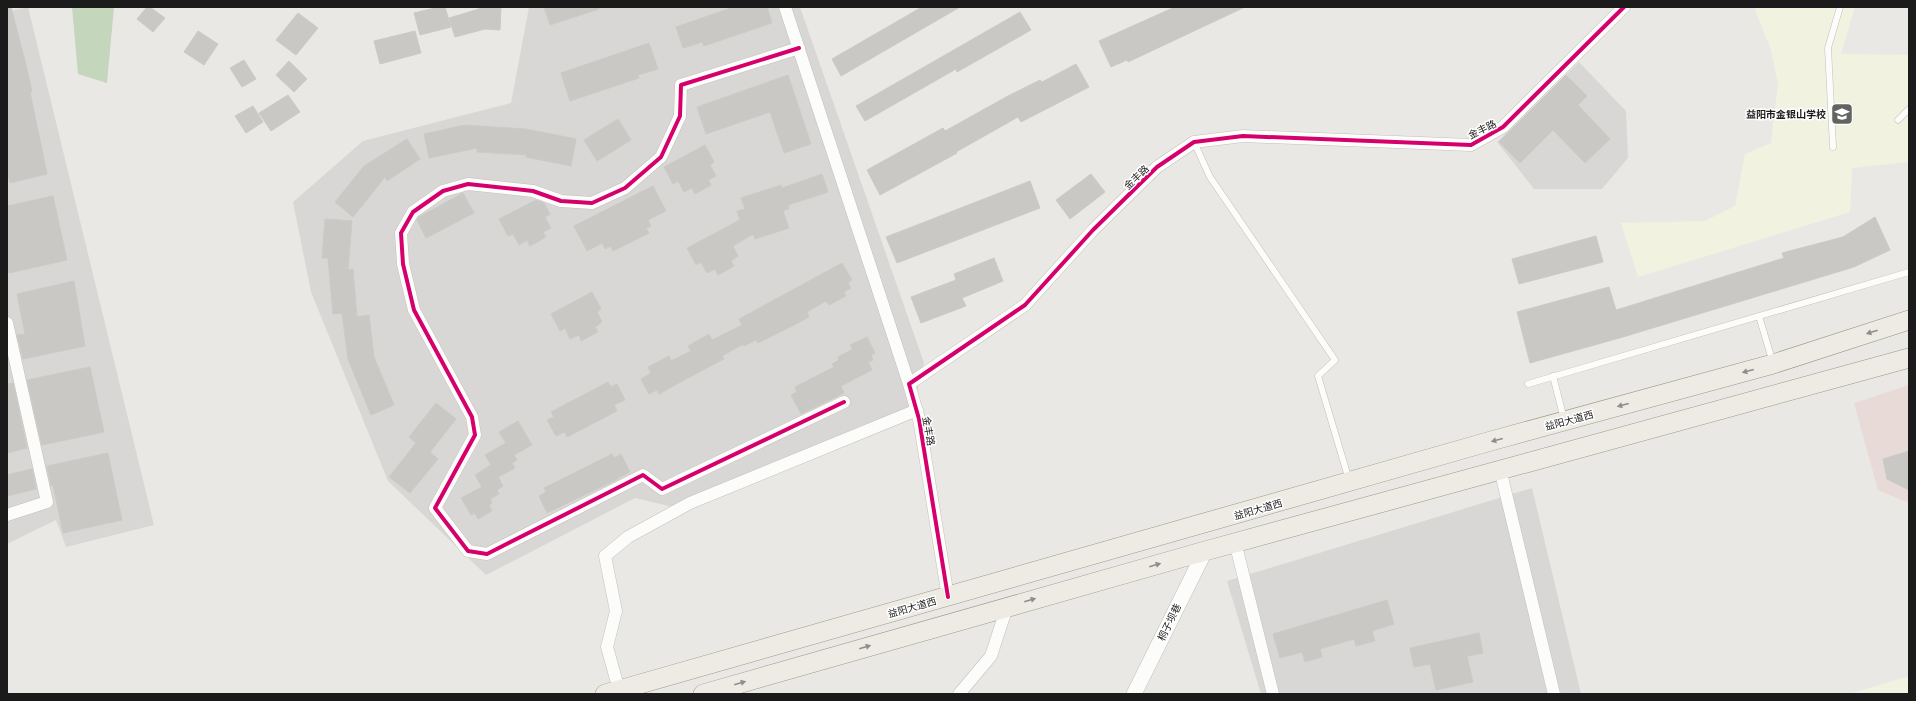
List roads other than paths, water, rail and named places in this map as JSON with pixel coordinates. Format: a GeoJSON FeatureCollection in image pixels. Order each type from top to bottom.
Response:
{"type":"FeatureCollection","features":[{"type":"Feature","properties":{"kind":"main road","name":"益阳大道西"},"geometry":{"type":"LineString","coordinates":[[612,692],[1350,482],[1773,364],[1909,320]]}},
{"type":"Feature","properties":{"kind":"main road"},"geometry":{"type":"LineString","coordinates":[[702,694],[1235,542],[1909,358]]}},
{"type":"Feature","properties":{"kind":"street"},"geometry":{"type":"LineString","coordinates":[[785,7],[909,384]]}},
{"type":"Feature","properties":{"kind":"street","name":"金丰路"},"geometry":{"type":"LineString","coordinates":[[948,597],[917,410],[909,384],[1025,305],[1093,230],[1152,172],[1194,142],[1243,136],[1471,144],[1503,127],[1624,7]]}},
{"type":"Feature","properties":{"kind":"street"},"geometry":{"type":"LineString","coordinates":[[799,48],[681,85],[680,116],[661,157],[625,188],[592,202],[561,201],[533,191],[468,184],[442,192],[413,212],[401,233],[403,264],[414,310],[472,417],[475,435],[435,508],[468,550],[487,554],[643,475],[662,489],[844,402]]}},
{"type":"Feature","properties":{"kind":"street"},"geometry":{"type":"LineString","coordinates":[[7,323],[47,502],[7,515]]}},
{"type":"Feature","properties":{"kind":"street"},"geometry":{"type":"LineString","coordinates":[[612,692],[607,647],[616,611],[605,556],[628,537],[690,502],[917,410]]}},
{"type":"Feature","properties":{"kind":"street"},"geometry":{"type":"LineString","coordinates":[[1500,469],[1554,694]]}},
{"type":"Feature","properties":{"kind":"street"},"geometry":{"type":"LineString","coordinates":[[1235,542],[1273,694]]}},
{"type":"Feature","properties":{"kind":"street","name":"桐子坝巷"},"geometry":{"type":"LineString","coordinates":[[1134,694],[1205,551]]}},
{"type":"Feature","properties":{"kind":"street"},"geometry":{"type":"LineString","coordinates":[[959,694],[991,656],[1008,607]]}},
{"type":"Feature","properties":{"kind":"lane"},"geometry":{"type":"LineString","coordinates":[[1834,147],[1828,48],[1840,7]]}},
{"type":"Feature","properties":{"kind":"lane"},"geometry":{"type":"LineString","coordinates":[[1898,120],[1909,109]]}},
{"type":"Feature","properties":{"kind":"lane"},"geometry":{"type":"LineString","coordinates":[[1194,142],[1210,177],[1335,360],[1318,376],[1350,482]]}},
{"type":"Feature","properties":{"kind":"lane"},"geometry":{"type":"LineString","coordinates":[[1528,384],[1909,272]]}},
{"type":"Feature","properties":{"kind":"lane"},"geometry":{"type":"LineString","coordinates":[[1759,316],[1773,364]]}},
{"type":"Feature","properties":{"kind":"lane"},"geometry":{"type":"LineString","coordinates":[[1553,376],[1564,422]]}},
{"type":"Feature","properties":{"kind":"place","name":"益阳市金银山学校"},"geometry":{"type":"Point","coordinates":[1842,114]}}]}
